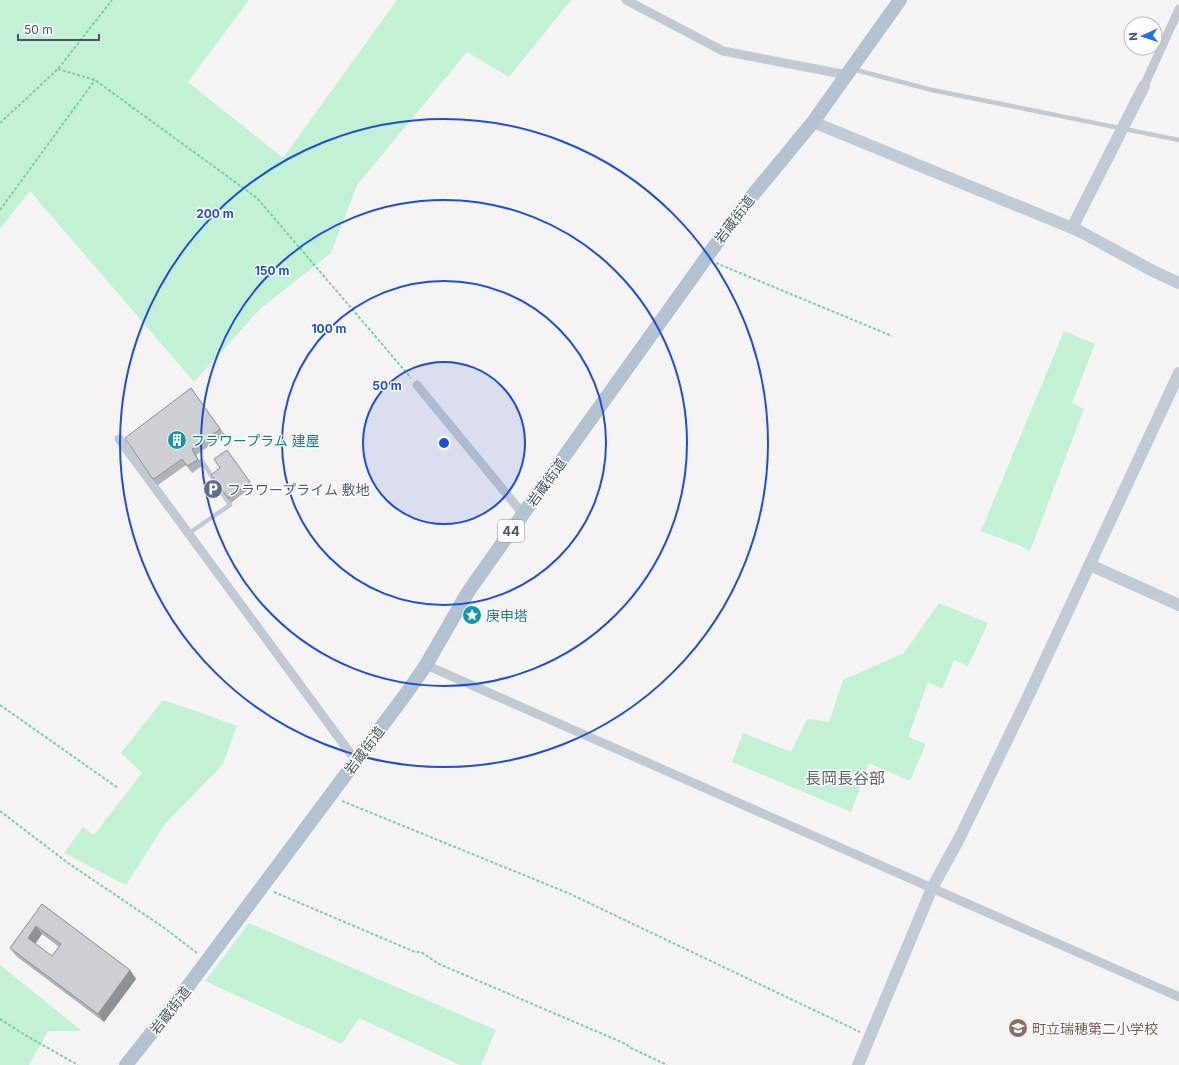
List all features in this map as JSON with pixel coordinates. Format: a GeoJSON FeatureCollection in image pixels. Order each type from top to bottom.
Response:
{"type":"FeatureCollection","features":[{"type":"Feature","properties":{"kind":"main road","name":"岩蔵街道"},"geometry":{"type":"LineString","coordinates":[[126,1065],[207,961],[426,665],[468,592],[705,258],[738,212],[812,122],[900,0]]}},
{"type":"Feature","properties":{"kind":"street"},"geometry":{"type":"LineString","coordinates":[[626,0],[723,51],[849,72]]}},
{"type":"Feature","properties":{"kind":"street"},"geometry":{"type":"LineString","coordinates":[[1072,228],[1123,129],[1179,9]]}},
{"type":"Feature","properties":{"kind":"street"},"geometry":{"type":"LineString","coordinates":[[812,122],[1072,228],[1179,284]]}},
{"type":"Feature","properties":{"kind":"street"},"geometry":{"type":"LineString","coordinates":[[858,1065],[932,888],[960,837],[1090,565],[1179,373]]}},
{"type":"Feature","properties":{"kind":"street"},"geometry":{"type":"LineString","coordinates":[[417,385],[523,514]]}},
{"type":"Feature","properties":{"kind":"street"},"geometry":{"type":"LineString","coordinates":[[119,439],[356,761]]}},
{"type":"Feature","properties":{"kind":"street"},"geometry":{"type":"LineString","coordinates":[[1090,565],[1179,605]]}},
{"type":"Feature","properties":{"kind":"street"},"geometry":{"type":"LineString","coordinates":[[426,665],[1179,997]]}},
{"type":"Feature","properties":{"kind":"lane"},"geometry":{"type":"LineString","coordinates":[[849,72],[1179,140]]}},
{"type":"Feature","properties":{"kind":"lane"},"geometry":{"type":"LineString","coordinates":[[189,533],[230,505],[202,461],[195,466]]}},
{"type":"Feature","properties":{"kind":"path"},"geometry":{"type":"LineString","coordinates":[[0,123],[58,69],[112,0]]}},
{"type":"Feature","properties":{"kind":"path"},"geometry":{"type":"LineString","coordinates":[[58,69],[95,80],[257,198],[417,385]]}},
{"type":"Feature","properties":{"kind":"path"},"geometry":{"type":"LineString","coordinates":[[0,210],[95,80]]}},
{"type":"Feature","properties":{"kind":"path"},"geometry":{"type":"LineString","coordinates":[[705,258],[892,336]]}},
{"type":"Feature","properties":{"kind":"path"},"geometry":{"type":"LineString","coordinates":[[0,705],[118,788]]}},
{"type":"Feature","properties":{"kind":"path"},"geometry":{"type":"LineString","coordinates":[[330,796],[568,893],[870,1036]]}},
{"type":"Feature","properties":{"kind":"path"},"geometry":{"type":"LineString","coordinates":[[0,811],[68,863],[163,928],[207,961]]}},
{"type":"Feature","properties":{"kind":"path"},"geometry":{"type":"LineString","coordinates":[[262,887],[415,952],[421,952],[439,964],[626,1044],[631,1048],[668,1065]]}},
{"type":"Feature","properties":{"kind":"path"},"geometry":{"type":"LineString","coordinates":[[0,1019],[78,1065]]}},
{"type":"Feature","properties":{"kind":"green space"},"geometry":{"type":"Polygon","coordinates":[[[0,0],[249,0],[188,82],[283,158],[397,0],[571,0],[509,77],[467,52],[357,185],[331,253],[260,309],[194,382],[30,191],[0,229],[0,0]]]}},
{"type":"Feature","properties":{"kind":"green space"},"geometry":{"type":"Polygon","coordinates":[[[1064,331],[1095,344],[1072,403],[1084,409],[1030,551],[1021,546],[981,531],[1064,331]]]}},
{"type":"Feature","properties":{"kind":"green space"},"geometry":{"type":"Polygon","coordinates":[[[939,603],[988,623],[968,666],[954,660],[942,689],[928,682],[908,737],[926,744],[910,781],[869,763],[851,812],[732,762],[743,733],[791,752],[807,719],[829,722],[843,680],[904,653],[939,603]]]}},
{"type":"Feature","properties":{"kind":"green space"},"geometry":{"type":"Polygon","coordinates":[[[163,700],[237,726],[223,764],[165,824],[126,885],[64,853],[83,827],[94,835],[142,773],[121,753],[163,700]]]}},
{"type":"Feature","properties":{"kind":"green space"},"geometry":{"type":"Polygon","coordinates":[[[249,923],[496,1030],[481,1065],[460,1065],[359,1018],[342,1044],[205,981],[249,923]]]}},
{"type":"Feature","properties":{"kind":"green space"},"geometry":{"type":"Polygon","coordinates":[[[0,965],[82,1031],[48,1031],[29,1065],[0,1065],[0,965]]]}},
{"type":"Feature","properties":{"kind":"building","name":"フラワープラム 建屋"},"geometry":{"type":"Polygon","coordinates":[[[191,388],[220,429],[192,449],[198,460],[187,466],[182,459],[154,479],[125,438],[191,388]]]}},
{"type":"Feature","properties":{"kind":"building"},"geometry":{"type":"Polygon","coordinates":[[[227,450],[250,482],[228,498],[211,475],[220,468],[214,459],[227,450]]]}},
{"type":"Feature","properties":{"kind":"building"},"geometry":{"type":"Polygon","coordinates":[[[42,904],[130,970],[98,1014],[10,948],[42,904]],[[36,926],[28,938],[52,956],[61,944],[36,926]]]}},
{"type":"Feature","properties":{"kind":"place","name":"フラワープラム 建屋"},"geometry":{"type":"Point","coordinates":[177,440]}},
{"type":"Feature","properties":{"kind":"place","name":"フラワープライム 敷地"},"geometry":{"type":"Point","coordinates":[213,489]}},
{"type":"Feature","properties":{"kind":"place","name":"庚申塔"},"geometry":{"type":"Point","coordinates":[472,615]}},
{"type":"Feature","properties":{"kind":"place","name":"町立瑞穂第二小学校"},"geometry":{"type":"Point","coordinates":[1018,1028]}},
{"type":"Feature","properties":{"kind":"district","name":"長岡長谷部"},"geometry":{"type":"Point","coordinates":[845,778]}}]}
